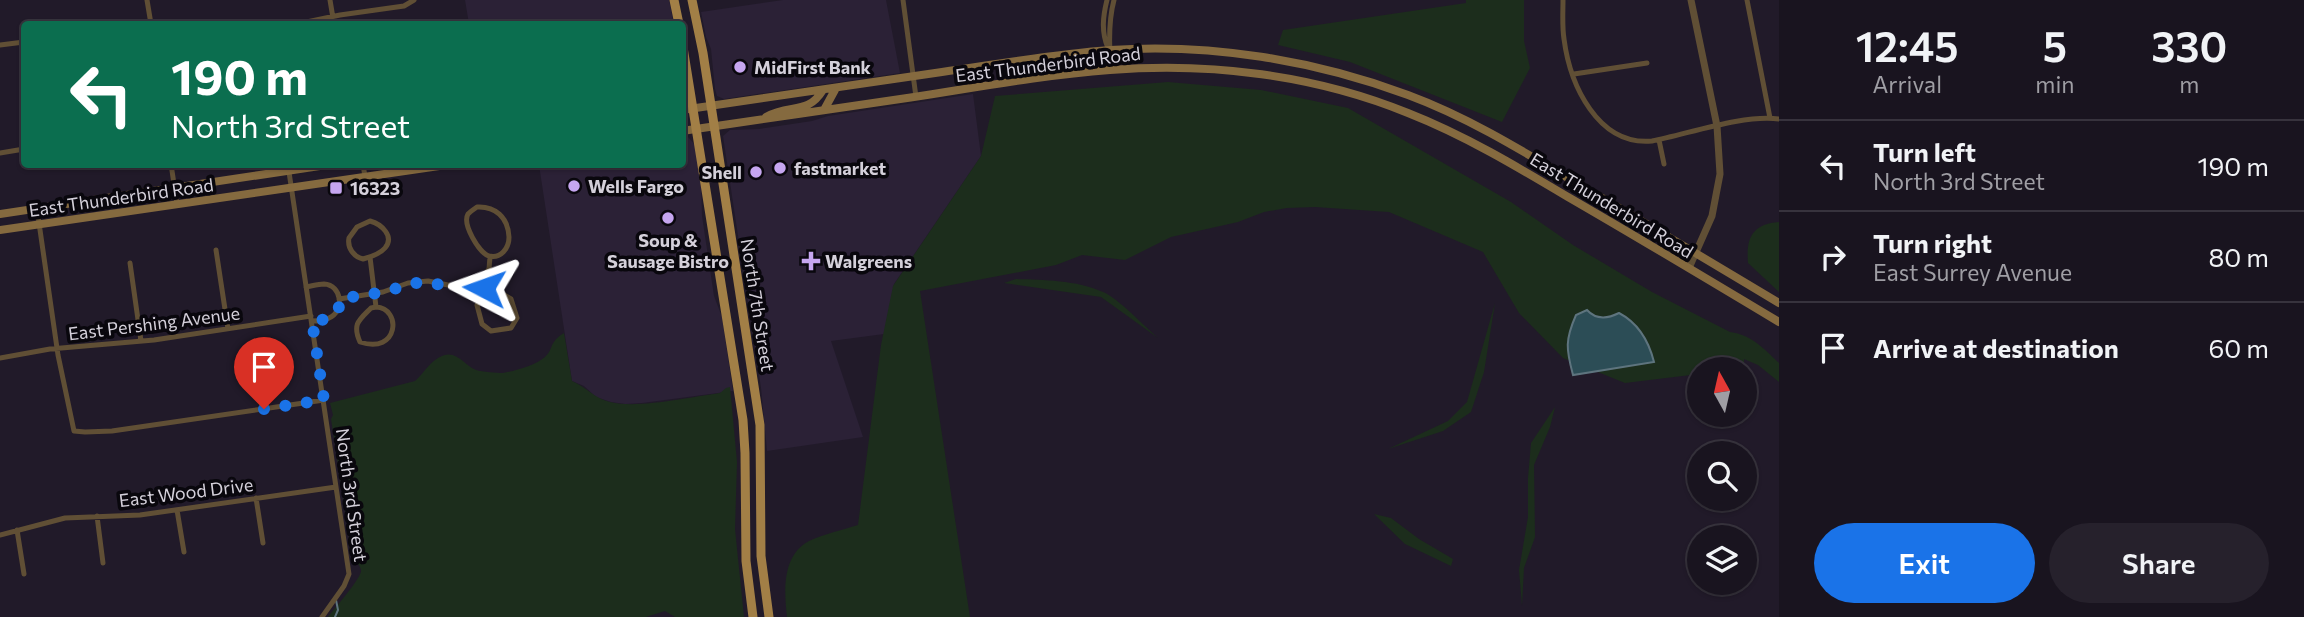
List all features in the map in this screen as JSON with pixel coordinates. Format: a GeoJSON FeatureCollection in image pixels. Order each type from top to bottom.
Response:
{"type":"FeatureCollection","features":[{"type":"Feature","properties":{"kind":"main road"},"geometry":{"type":"LineString","coordinates":[[674,0],[678,21]]}},
{"type":"Feature","properties":{"kind":"main road","name":"North 7th Street"},"geometry":{"type":"LineString","coordinates":[[692,0],[715,127],[761,428],[761,556],[769,617]]}},
{"type":"Feature","properties":{"kind":"main road","name":"East Thunderbird Road"},"geometry":{"type":"LineString","coordinates":[[686,110],[1109,50],[1181,49],[1243,54],[1318,68],[1397,91],[1460,117],[1503,139],[1779,303]]}},
{"type":"Feature","properties":{"kind":"main road","name":"North 7th Street"},"geometry":{"type":"LineString","coordinates":[[686,64],[743,420],[746,453],[746,561],[753,617]]}},
{"type":"Feature","properties":{"kind":"main road","name":"East Thunderbird Road"},"geometry":{"type":"LineString","coordinates":[[686,130],[1044,77],[1111,70],[1185,68],[1243,72],[1327,87],[1395,108],[1439,126],[1493,153],[1779,322]]}},
{"type":"Feature","properties":{"kind":"main road"},"geometry":{"type":"LineString","coordinates":[[824,110],[836,88]]}},
{"type":"Feature","properties":{"kind":"main road"},"geometry":{"type":"LineString","coordinates":[[762,120],[776,111],[811,105],[823,90]]}},
{"type":"Feature","properties":{"kind":"main road","name":"East Thunderbird Road"},"geometry":{"type":"LineString","coordinates":[[0,214],[312,168]]}},
{"type":"Feature","properties":{"kind":"main road","name":"East Thunderbird Road"},"geometry":{"type":"LineString","coordinates":[[0,230],[426,168]]}},
{"type":"Feature","properties":{"kind":"street"},"geometry":{"type":"LineString","coordinates":[[147,0],[150,21]]}},
{"type":"Feature","properties":{"kind":"street"},"geometry":{"type":"LineString","coordinates":[[330,0],[334,21]]}},
{"type":"Feature","properties":{"kind":"street"},"geometry":{"type":"LineString","coordinates":[[313,21],[404,6],[414,0]]}},
{"type":"Feature","properties":{"kind":"street"},"geometry":{"type":"LineString","coordinates":[[902,0],[916,97]]}},
{"type":"Feature","properties":{"kind":"street"},"geometry":{"type":"LineString","coordinates":[[1107,0],[1103,29],[1109,50]]}},
{"type":"Feature","properties":{"kind":"street"},"geometry":{"type":"LineString","coordinates":[[1111,70],[1110,21],[1114,0]]}},
{"type":"Feature","properties":{"kind":"street"},"geometry":{"type":"LineString","coordinates":[[1563,0],[1564,42],[1583,99],[1592,114],[1627,139],[1640,142],[1659,140],[1717,126],[1779,119]]}},
{"type":"Feature","properties":{"kind":"street"},"geometry":{"type":"LineString","coordinates":[[1689,268],[1712,216],[1719,186],[1720,150],[1691,0]]}},
{"type":"Feature","properties":{"kind":"street"},"geometry":{"type":"LineString","coordinates":[[1747,0],[1770,118]]}},
{"type":"Feature","properties":{"kind":"street"},"geometry":{"type":"LineString","coordinates":[[0,46],[21,42]]}},
{"type":"Feature","properties":{"kind":"street"},"geometry":{"type":"LineString","coordinates":[[1574,75],[1647,63]]}},
{"type":"Feature","properties":{"kind":"street"},"geometry":{"type":"LineString","coordinates":[[1659,140],[1664,164]]}},
{"type":"Feature","properties":{"kind":"street"},"geometry":{"type":"LineString","coordinates":[[0,153],[21,150]]}},
{"type":"Feature","properties":{"kind":"street"},"geometry":{"type":"LineString","coordinates":[[172,168],[177,204]]}},
{"type":"Feature","properties":{"kind":"street"},"geometry":{"type":"LineString","coordinates":[[364,168],[365,177]]}},
{"type":"Feature","properties":{"kind":"street","name":"North 3rd Street"},"geometry":{"type":"LineString","coordinates":[[289,172],[349,574],[344,586],[322,617]]}},
{"type":"Feature","properties":{"kind":"street"},"geometry":{"type":"LineString","coordinates":[[477,207],[498,211],[507,229],[507,248],[501,255],[490,257],[483,253],[467,224],[469,213],[477,207]]}},
{"type":"Feature","properties":{"kind":"street"},"geometry":{"type":"LineString","coordinates":[[37,209],[57,348],[74,431],[112,431],[324,400]]}},
{"type":"Feature","properties":{"kind":"street"},"geometry":{"type":"LineString","coordinates":[[370,221],[382,226],[387,233],[388,244],[384,250],[370,257],[363,259],[356,256],[348,242],[357,227],[370,221]]}},
{"type":"Feature","properties":{"kind":"street"},"geometry":{"type":"LineString","coordinates":[[216,250],[229,329]]}},
{"type":"Feature","properties":{"kind":"street"},"geometry":{"type":"LineString","coordinates":[[370,257],[376,307]]}},
{"type":"Feature","properties":{"kind":"street"},"geometry":{"type":"LineString","coordinates":[[306,287],[326,284],[334,288],[340,299],[420,282],[458,287],[478,282],[489,269],[490,257]]}},
{"type":"Feature","properties":{"kind":"street"},"geometry":{"type":"LineString","coordinates":[[130,263],[141,341]]}},
{"type":"Feature","properties":{"kind":"street"},"geometry":{"type":"LineString","coordinates":[[478,282],[487,293]]}},
{"type":"Feature","properties":{"kind":"street"},"geometry":{"type":"LineString","coordinates":[[487,293],[502,293],[511,299],[517,318],[511,328],[491,331],[482,324],[477,305],[487,293]]}},
{"type":"Feature","properties":{"kind":"street","name":"East Pershing Avenue"},"geometry":{"type":"LineString","coordinates":[[0,358],[57,348],[141,341],[330,318],[337,313],[340,299]]}},
{"type":"Feature","properties":{"kind":"street"},"geometry":{"type":"LineString","coordinates":[[376,307],[383,307],[388,312],[393,331],[389,340],[383,344],[370,345],[360,342],[356,324],[371,308],[376,307]]}},
{"type":"Feature","properties":{"kind":"street","name":"East Wood Drive"},"geometry":{"type":"LineString","coordinates":[[0,535],[65,518],[140,515],[336,486]]}},
{"type":"Feature","properties":{"kind":"street"},"geometry":{"type":"LineString","coordinates":[[256,498],[263,543]]}},
{"type":"Feature","properties":{"kind":"street"},"geometry":{"type":"LineString","coordinates":[[177,510],[184,552]]}},
{"type":"Feature","properties":{"kind":"street"},"geometry":{"type":"LineString","coordinates":[[97,516],[103,563]]}},
{"type":"Feature","properties":{"kind":"street"},"geometry":{"type":"LineString","coordinates":[[17,530],[24,574]]}},
{"type":"Feature","properties":{"kind":"shaded area"},"geometry":{"type":"Polygon","coordinates":[[[465,0],[669,0],[673,21],[468,21],[465,0]]]}},
{"type":"Feature","properties":{"kind":"shaded area"},"geometry":{"type":"Polygon","coordinates":[[[783,0],[886,0],[900,73],[724,99],[717,96],[711,49],[701,12],[783,0]]]}},
{"type":"Feature","properties":{"kind":"shaded area"},"geometry":{"type":"Polygon","coordinates":[[[1466,0],[1524,0],[1524,41],[1530,68],[1502,122],[1350,62],[1278,45],[1283,30],[1466,3],[1466,0]]]}},
{"type":"Feature","properties":{"kind":"shaded area"},"geometry":{"type":"Polygon","coordinates":[[[1168,82],[1261,90],[1348,108],[1511,202],[1573,245],[1652,292],[1730,332],[1751,339],[1779,363],[1779,382],[1757,365],[1757,357],[1687,357],[1687,375],[1625,383],[1563,358],[1519,313],[1483,252],[1389,212],[1287,208],[1171,237],[1125,260],[1082,255],[1056,265],[920,291],[970,617],[787,617],[785,596],[789,564],[800,547],[827,534],[858,525],[881,345],[893,286],[981,156],[995,96],[1168,82]]]}},
{"type":"Feature","properties":{"kind":"shaded area"},"geometry":{"type":"Polygon","coordinates":[[[973,94],[981,156],[894,284],[884,334],[831,341],[863,437],[767,451],[761,388],[723,136],[730,130],[759,129],[973,94]]]}},
{"type":"Feature","properties":{"kind":"shaded area"},"geometry":{"type":"Polygon","coordinates":[[[688,137],[695,145],[714,296],[722,317],[733,391],[625,404],[596,397],[584,386],[572,381],[539,168],[686,168],[688,137]]]}},
{"type":"Feature","properties":{"kind":"shaded area"},"geometry":{"type":"Polygon","coordinates":[[[1779,222],[1779,292],[1748,263],[1748,246],[1757,229],[1779,222]]]}},
{"type":"Feature","properties":{"kind":"shaded area"},"geometry":{"type":"Polygon","coordinates":[[[1016,279],[1071,283],[1103,292],[1158,338],[1101,297],[1004,283],[1016,279]]]}},
{"type":"Feature","properties":{"kind":"shaded area"},"geometry":{"type":"Polygon","coordinates":[[[1495,303],[1484,372],[1471,412],[1443,431],[1388,449],[1448,421],[1467,402],[1495,303]]]}},
{"type":"Feature","properties":{"kind":"shaded area"},"geometry":{"type":"Polygon","coordinates":[[[1587,310],[1598,317],[1619,313],[1626,317],[1642,334],[1654,362],[1573,375],[1568,338],[1576,315],[1587,310]]]}},
{"type":"Feature","properties":{"kind":"shaded area"},"geometry":{"type":"Polygon","coordinates":[[[564,333],[572,381],[610,402],[649,403],[720,393],[730,387],[737,462],[735,529],[744,617],[675,617],[665,611],[646,617],[328,617],[361,570],[352,555],[330,403],[415,381],[444,355],[455,356],[479,371],[503,373],[519,369],[545,357],[553,343],[564,333]]]}},
{"type":"Feature","properties":{"kind":"shaded area"},"geometry":{"type":"Polygon","coordinates":[[[1555,407],[1550,427],[1534,465],[1535,537],[1524,568],[1522,606],[1519,570],[1528,517],[1531,443],[1555,407]]]}},
{"type":"Feature","properties":{"kind":"shaded area"},"geometry":{"type":"Polygon","coordinates":[[[1374,514],[1391,518],[1453,559],[1451,566],[1405,544],[1374,514]]]}},
{"type":"Feature","properties":{"kind":"waterway"},"geometry":{"type":"LineString","coordinates":[[335,617],[338,610],[336,600]]}},
{"type":"Feature","properties":{"kind":"place","name":"MidFirst Bank"},"geometry":{"type":"Point","coordinates":[740,67]}},
{"type":"Feature","properties":{"kind":"place","name":"fastmarket"},"geometry":{"type":"Point","coordinates":[780,168]}},
{"type":"Feature","properties":{"kind":"place","name":"Shell"},"geometry":{"type":"Point","coordinates":[756,172]}},
{"type":"Feature","properties":{"kind":"place","name":"Wells Fargo"},"geometry":{"type":"Point","coordinates":[574,186]}},
{"type":"Feature","properties":{"kind":"place","name":"16323"},"geometry":{"type":"Point","coordinates":[336,188]}},
{"type":"Feature","properties":{"kind":"place","name":"Soup & Sausage Bistro"},"geometry":{"type":"Point","coordinates":[668,218]}},
{"type":"Feature","properties":{"kind":"place","name":"Walgreens"},"geometry":{"type":"Point","coordinates":[811,261]}},
{"type":"Feature","properties":{"kind":"route"},"geometry":{"type":"LineString","coordinates":[[264,409],[324,400],[312,321],[330,318],[337,313],[340,299],[428,281],[458,287],[478,282],[484,288]]}}]}
